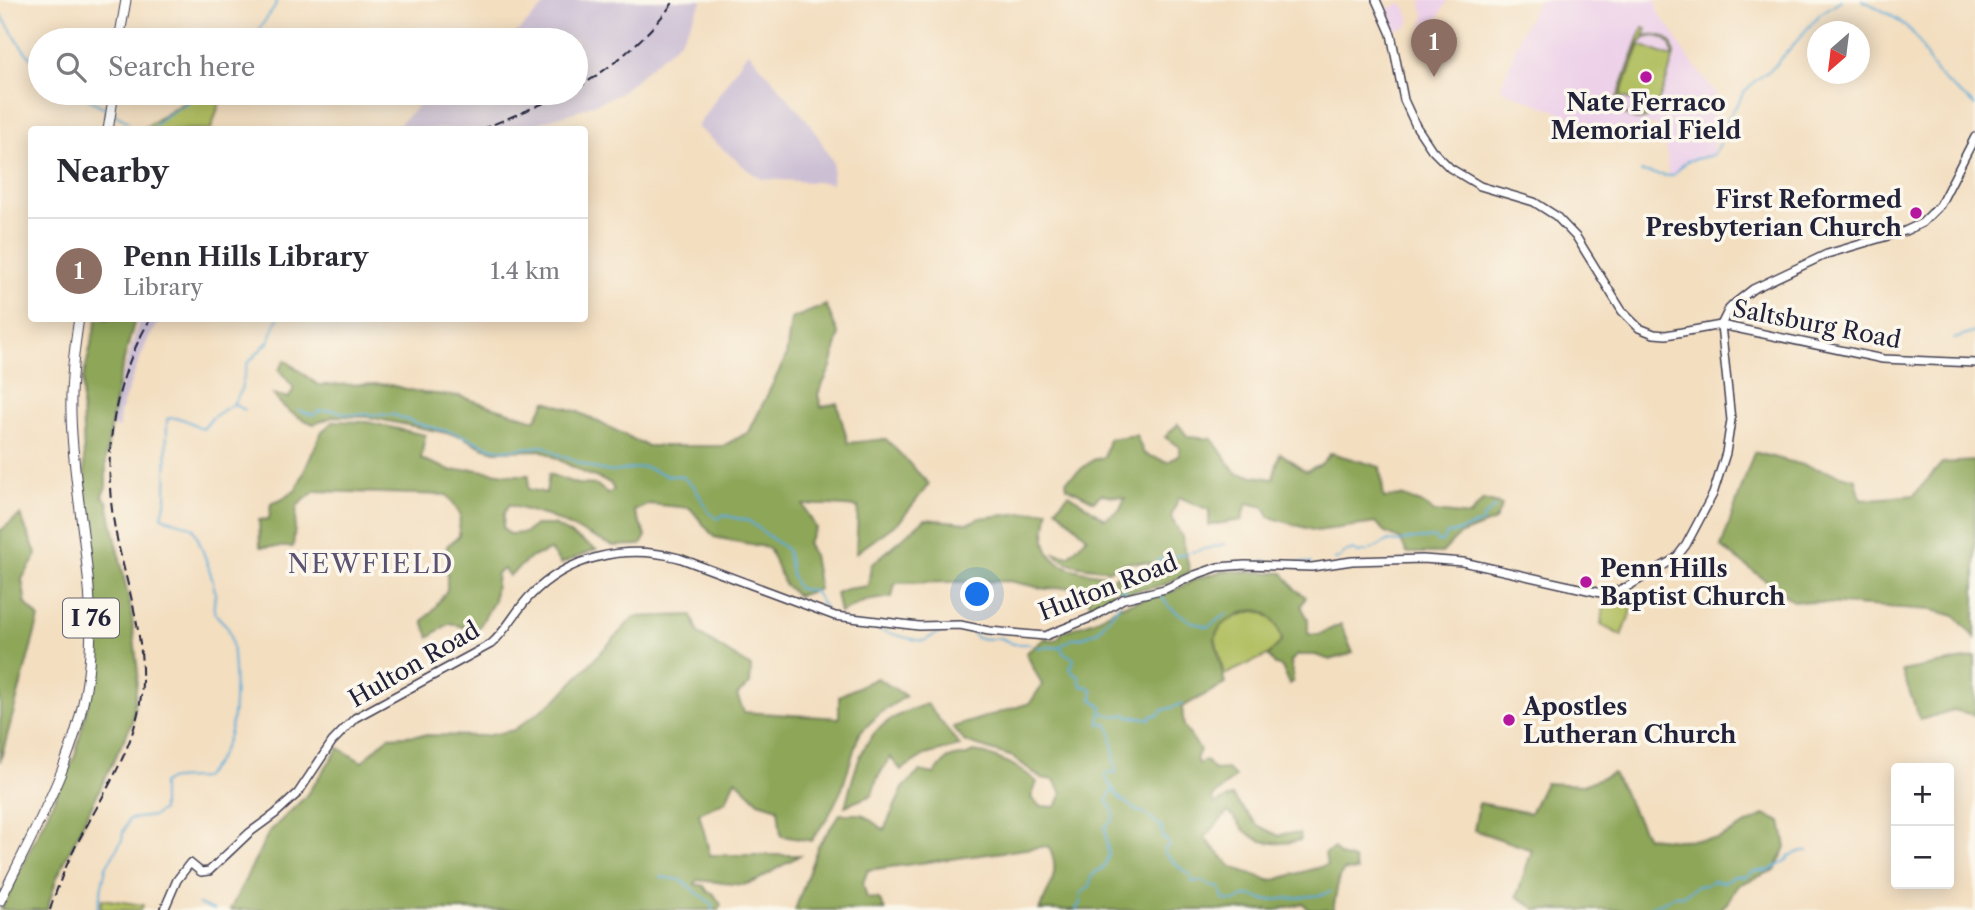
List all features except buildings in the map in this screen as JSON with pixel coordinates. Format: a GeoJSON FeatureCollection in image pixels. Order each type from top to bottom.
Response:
{"type":"FeatureCollection","features":[{"type":"Feature","properties":{"kind":"highway"},"geometry":{"type":"LineString","coordinates":[[121,28],[126,0]]}},
{"type":"Feature","properties":{"kind":"highway"},"geometry":{"type":"LineString","coordinates":[[126,28],[131,0]]}},
{"type":"Feature","properties":{"kind":"highway"},"geometry":{"type":"LineString","coordinates":[[105,126],[108,105]]}},
{"type":"Feature","properties":{"kind":"highway"},"geometry":{"type":"LineString","coordinates":[[106,126],[111,105]]}},
{"type":"Feature","properties":{"kind":"highway","name":"I 76"},"geometry":{"type":"LineString","coordinates":[[0,890],[60,765],[72,729],[81,686],[85,642],[84,598],[65,416],[68,360],[76,322]]}},
{"type":"Feature","properties":{"kind":"highway","name":"I 76"},"geometry":{"type":"LineString","coordinates":[[0,901],[68,757],[81,717],[88,674],[91,616],[71,414],[77,322]]}},
{"type":"Feature","properties":{"kind":"main road","name":"Saltsburg Road"},"geometry":{"type":"LineString","coordinates":[[1376,0],[1391,34],[1400,89],[1407,109],[1426,142],[1460,175],[1480,186],[1534,202],[1556,216],[1577,238],[1622,311],[1639,328],[1666,335],[1721,324],[1883,359],[1975,363]]}},
{"type":"Feature","properties":{"kind":"main road"},"geometry":{"type":"LineString","coordinates":[[1721,324],[1729,309],[1753,289],[1827,254],[1905,231],[1922,223],[1940,205],[1975,137]]}},
{"type":"Feature","properties":{"kind":"main road","name":"Hulton Road"},"geometry":{"type":"LineString","coordinates":[[164,910],[177,880],[190,863],[201,872],[208,872],[249,833],[283,808],[304,785],[337,735],[355,718],[491,644],[498,639],[523,603],[547,581],[572,566],[605,555],[637,552],[679,558],[835,616],[919,626],[960,625],[989,631],[1045,636],[1095,616],[1130,597],[1165,589],[1208,570],[1236,565],[1308,567],[1352,561],[1444,560],[1601,593],[1616,592],[1676,558],[1686,545],[1718,481],[1731,420],[1721,324]]}},
{"type":"Feature","properties":{"kind":"shaded area"},"geometry":{"type":"Polygon","coordinates":[[[550,0],[703,0],[681,40],[619,94],[572,113],[526,126],[397,126],[419,105],[588,105],[588,28],[522,28],[550,0]]]}},
{"type":"Feature","properties":{"kind":"shaded area"},"geometry":{"type":"Polygon","coordinates":[[[1423,0],[1448,0],[1431,31],[1422,27],[1425,18],[1421,5],[1423,0]]]}},
{"type":"Feature","properties":{"kind":"shaded area"},"geometry":{"type":"Polygon","coordinates":[[[1539,0],[1656,0],[1658,12],[1716,94],[1713,155],[1687,161],[1673,175],[1668,176],[1666,132],[1653,124],[1631,132],[1589,124],[1500,89],[1522,30],[1539,0]]]}},
{"type":"Feature","properties":{"kind":"shaded area"},"geometry":{"type":"Polygon","coordinates":[[[1400,4],[1405,6],[1410,21],[1407,27],[1396,30],[1387,9],[1400,4]]]}},
{"type":"Feature","properties":{"kind":"shaded area"},"geometry":{"type":"Polygon","coordinates":[[[748,51],[812,126],[833,162],[832,183],[762,179],[697,127],[748,51]]]}},
{"type":"Feature","properties":{"kind":"shaded area"},"geometry":{"type":"Polygon","coordinates":[[[139,322],[159,322],[148,339],[131,381],[120,412],[119,428],[110,426],[139,322]]]}},
{"type":"Feature","properties":{"kind":"green space","name":"Nate Ferraco Memorial Field"},"geometry":{"type":"Polygon","coordinates":[[[1643,27],[1647,29],[1644,36],[1655,35],[1665,37],[1671,44],[1674,55],[1654,110],[1647,117],[1638,120],[1629,117],[1618,107],[1616,111],[1613,109],[1643,27]],[[1654,36],[1645,38],[1639,44],[1620,96],[1640,45],[1672,57],[1668,42],[1654,36]],[[1621,96],[1622,109],[1630,116],[1641,116],[1653,109],[1652,108],[1621,96]]]}},
{"type":"Feature","properties":{"kind":"green space"},"geometry":{"type":"Polygon","coordinates":[[[180,105],[219,105],[212,126],[147,126],[180,105]]]}},
{"type":"Feature","properties":{"kind":"green space"},"geometry":{"type":"Polygon","coordinates":[[[826,305],[839,335],[831,367],[818,394],[821,407],[837,403],[848,443],[886,439],[929,484],[900,521],[856,553],[858,507],[803,505],[816,528],[807,543],[813,555],[819,589],[797,596],[784,584],[769,548],[714,537],[690,508],[649,504],[634,511],[646,536],[641,545],[613,546],[550,517],[509,505],[504,513],[503,528],[509,534],[525,533],[535,525],[554,525],[596,549],[561,564],[550,550],[530,558],[509,576],[504,569],[497,573],[494,601],[477,631],[450,623],[429,637],[423,621],[447,590],[447,546],[459,536],[460,514],[447,495],[315,491],[297,506],[293,547],[260,547],[259,520],[269,519],[271,503],[296,490],[322,431],[334,421],[367,422],[425,435],[421,459],[453,471],[472,469],[529,475],[528,489],[546,493],[549,474],[577,484],[597,485],[608,494],[614,490],[610,483],[582,472],[541,450],[495,451],[461,436],[368,417],[335,416],[314,424],[291,412],[273,394],[289,398],[294,388],[279,370],[285,360],[318,385],[386,384],[423,393],[459,396],[535,420],[546,401],[578,412],[647,446],[723,446],[749,432],[786,357],[791,319],[826,305]]]}},
{"type":"Feature","properties":{"kind":"green space"},"geometry":{"type":"Polygon","coordinates":[[[96,322],[134,322],[118,383],[106,457],[106,487],[102,495],[108,503],[131,610],[138,673],[132,723],[57,877],[47,910],[1,910],[75,756],[97,667],[95,598],[85,486],[83,379],[96,322]]]}},
{"type":"Feature","properties":{"kind":"green space"},"geometry":{"type":"Polygon","coordinates":[[[1178,424],[1188,437],[1212,439],[1236,473],[1273,479],[1280,453],[1306,471],[1321,464],[1331,453],[1380,467],[1384,498],[1401,496],[1421,503],[1435,512],[1470,516],[1483,500],[1502,505],[1495,521],[1459,535],[1442,553],[1407,553],[1400,539],[1385,533],[1377,523],[1316,531],[1269,517],[1264,507],[1247,503],[1242,520],[1209,525],[1209,510],[1179,497],[1171,517],[1182,537],[1190,572],[1162,586],[1134,591],[1120,598],[1113,578],[1125,570],[1149,571],[1150,563],[1128,562],[1108,571],[1077,566],[1065,561],[1055,553],[1069,556],[1087,537],[1056,508],[1069,494],[1105,519],[1120,509],[1125,498],[1101,494],[1094,501],[1067,487],[1066,481],[1093,460],[1104,457],[1109,439],[1136,435],[1144,454],[1168,462],[1179,455],[1179,447],[1165,437],[1178,424]]]}},
{"type":"Feature","properties":{"kind":"green space"},"geometry":{"type":"Polygon","coordinates":[[[1754,452],[1856,479],[1861,500],[1914,495],[1942,463],[1975,461],[1975,638],[1955,616],[1932,610],[1793,601],[1721,547],[1754,452]]]}},
{"type":"Feature","properties":{"kind":"green space"},"geometry":{"type":"Polygon","coordinates":[[[1048,510],[1045,538],[1051,556],[1066,567],[1104,575],[1104,578],[1085,586],[1046,589],[1009,581],[895,583],[892,597],[865,601],[840,613],[836,593],[868,586],[871,565],[925,519],[968,523],[980,518],[1048,510]]]}},
{"type":"Feature","properties":{"kind":"green space"},"geometry":{"type":"Polygon","coordinates":[[[20,515],[37,555],[22,579],[26,604],[39,618],[0,762],[0,531],[20,515]]]}},
{"type":"Feature","properties":{"kind":"green space"},"geometry":{"type":"Polygon","coordinates":[[[1224,571],[1283,573],[1295,589],[1306,597],[1301,606],[1308,619],[1308,634],[1318,635],[1341,624],[1353,653],[1330,660],[1315,655],[1298,655],[1291,661],[1293,681],[1289,684],[1282,667],[1275,665],[1268,655],[1282,641],[1277,627],[1268,615],[1260,611],[1247,612],[1221,627],[1215,638],[1225,684],[1182,707],[1184,726],[1200,750],[1196,759],[1199,764],[1205,760],[1214,770],[1227,769],[1235,777],[1212,798],[1215,804],[1232,796],[1257,825],[1279,836],[1286,833],[1300,834],[1301,840],[1270,843],[1256,839],[1228,812],[1204,838],[1232,867],[1271,881],[1327,865],[1325,854],[1334,848],[1340,856],[1354,860],[1357,871],[1344,870],[1339,878],[1333,910],[1309,910],[1303,903],[1278,910],[1039,910],[1054,871],[1048,846],[868,870],[863,883],[867,898],[879,899],[885,910],[795,910],[818,846],[840,814],[862,814],[884,830],[903,788],[920,771],[934,774],[948,758],[973,752],[1009,763],[1037,782],[1031,798],[1040,806],[1056,807],[1062,793],[1054,780],[1041,778],[1013,757],[965,742],[953,727],[1030,703],[1042,685],[1026,653],[1046,638],[1056,639],[1062,632],[1094,621],[1122,605],[1171,592],[1198,578],[1224,571]]]}},
{"type":"Feature","properties":{"kind":"green space"},"geometry":{"type":"Polygon","coordinates":[[[1108,582],[1114,599],[1092,612],[1086,590],[1108,582]]]}},
{"type":"Feature","properties":{"kind":"green space"},"geometry":{"type":"Polygon","coordinates":[[[1616,592],[1635,600],[1622,636],[1601,625],[1606,593],[1616,592]]]}},
{"type":"Feature","properties":{"kind":"green space"},"geometry":{"type":"Polygon","coordinates":[[[1254,611],[1265,614],[1273,621],[1282,641],[1268,655],[1224,675],[1215,638],[1217,632],[1230,620],[1254,611]]]}},
{"type":"Feature","properties":{"kind":"green space"},"geometry":{"type":"Polygon","coordinates":[[[692,615],[699,634],[751,667],[750,684],[737,695],[744,712],[839,718],[839,696],[877,678],[906,696],[880,713],[859,734],[842,789],[828,817],[811,841],[781,836],[778,808],[759,802],[735,779],[726,801],[699,813],[710,855],[800,855],[756,881],[743,885],[697,880],[695,884],[704,886],[708,892],[713,893],[721,905],[719,910],[230,910],[269,832],[305,797],[339,748],[362,762],[388,737],[485,736],[514,730],[558,698],[634,617],[692,615]]]}},
{"type":"Feature","properties":{"kind":"green space"},"geometry":{"type":"Polygon","coordinates":[[[1975,657],[1975,715],[1953,710],[1920,720],[1902,671],[1975,657]]]}},
{"type":"Feature","properties":{"kind":"green space"},"geometry":{"type":"Polygon","coordinates":[[[927,704],[960,746],[925,755],[901,770],[890,757],[877,779],[872,795],[845,806],[862,752],[874,733],[887,722],[927,704]]]}},
{"type":"Feature","properties":{"kind":"green space"},"geometry":{"type":"Polygon","coordinates":[[[1613,773],[1647,837],[1678,840],[1718,839],[1764,815],[1781,822],[1786,847],[1775,870],[1738,885],[1727,903],[1719,910],[1537,910],[1517,896],[1532,850],[1474,830],[1479,803],[1530,813],[1545,783],[1583,785],[1613,773]]]}},
{"type":"Feature","properties":{"kind":"green space"},"geometry":{"type":"Polygon","coordinates":[[[102,899],[143,905],[141,910],[100,910],[102,899]]]}},
{"type":"Feature","properties":{"kind":"waterway"},"geometry":{"type":"LineString","coordinates":[[260,28],[275,7],[276,0]]}},
{"type":"Feature","properties":{"kind":"waterway"},"geometry":{"type":"LineString","coordinates":[[1641,172],[1673,175],[1687,161],[1713,155],[1720,144],[1729,116],[1743,93],[1774,67],[1820,14],[1841,0]]}},
{"type":"Feature","properties":{"kind":"waterway"},"geometry":{"type":"LineString","coordinates":[[1862,0],[1899,20],[1916,37],[1935,70],[1946,83],[1975,106]]}},
{"type":"Feature","properties":{"kind":"waterway"},"geometry":{"type":"LineString","coordinates":[[0,13],[28,54]]}},
{"type":"Feature","properties":{"kind":"waterway"},"geometry":{"type":"LineString","coordinates":[[100,105],[107,109]]}},
{"type":"Feature","properties":{"kind":"waterway"},"geometry":{"type":"LineString","coordinates":[[154,126],[184,105]]}},
{"type":"Feature","properties":{"kind":"waterway"},"geometry":{"type":"LineString","coordinates":[[114,114],[128,122]]}},
{"type":"Feature","properties":{"kind":"waterway"},"geometry":{"type":"LineString","coordinates":[[97,910],[106,867],[122,840],[129,819],[154,816],[162,810],[162,783],[176,779],[203,778],[221,754],[231,728],[233,714],[235,684],[231,640],[228,628],[214,610],[214,588],[199,541],[193,528],[162,517],[166,498],[167,419],[181,419],[203,429],[213,417],[233,404],[240,393],[247,364],[269,341],[276,322]]}},
{"type":"Feature","properties":{"kind":"waterway"},"geometry":{"type":"LineString","coordinates":[[1954,339],[1975,332]]}},
{"type":"Feature","properties":{"kind":"waterway"},"geometry":{"type":"LineString","coordinates":[[233,404],[245,410]]}},
{"type":"Feature","properties":{"kind":"waterway"},"geometry":{"type":"LineString","coordinates":[[298,410],[313,415],[319,411],[334,410],[347,414],[394,415],[503,450],[544,446],[596,469],[612,472],[645,467],[668,476],[681,476],[694,486],[709,513],[718,519],[723,515],[749,521],[787,550],[797,588],[814,591],[825,608]]}},
{"type":"Feature","properties":{"kind":"waterway"},"geometry":{"type":"LineString","coordinates":[[1371,550],[1387,541],[1401,542],[1433,537],[1442,542],[1448,533],[1484,522],[1483,518],[1495,507]]}},
{"type":"Feature","properties":{"kind":"waterway"},"geometry":{"type":"LineString","coordinates":[[1192,552],[1225,544]]}},
{"type":"Feature","properties":{"kind":"waterway"},"geometry":{"type":"LineString","coordinates":[[1335,560],[1354,550],[1358,553],[1367,551]]}},
{"type":"Feature","properties":{"kind":"waterway"},"geometry":{"type":"LineString","coordinates":[[1121,598],[1121,590],[1126,590],[1128,584],[1144,581],[1154,570],[1153,565],[1158,560],[1188,553]]}},
{"type":"Feature","properties":{"kind":"waterway"},"geometry":{"type":"LineString","coordinates":[[1288,562],[1311,563]]}},
{"type":"Feature","properties":{"kind":"waterway"},"geometry":{"type":"LineString","coordinates":[[1147,597],[1158,595],[1168,606],[1192,622],[1208,627],[1227,614]]}},
{"type":"Feature","properties":{"kind":"waterway"},"geometry":{"type":"LineString","coordinates":[[1037,647],[1057,648],[1074,638],[1098,631],[1120,604]]}},
{"type":"Feature","properties":{"kind":"waterway"},"geometry":{"type":"LineString","coordinates":[[831,618],[841,623],[866,626],[924,641],[945,630],[955,630],[970,631],[977,638],[1001,638],[1013,644],[1030,644]]}},
{"type":"Feature","properties":{"kind":"waterway"},"geometry":{"type":"LineString","coordinates":[[1061,646],[1063,652],[1073,658],[1070,668],[1079,676],[1080,683],[1092,690],[1092,699],[1102,707],[1099,724],[1107,724],[1111,731],[1116,773],[1107,772],[1105,776],[1120,798],[1161,826],[1163,837],[1170,845],[1165,848],[1165,854],[1190,874],[1191,882],[1202,881],[1220,888],[1224,900],[1235,901],[1250,895],[1272,900],[1330,892]]}},
{"type":"Feature","properties":{"kind":"waterway"},"geometry":{"type":"LineString","coordinates":[[1102,712],[1150,719],[1153,715],[1158,716],[1161,711],[1182,704]]}},
{"type":"Feature","properties":{"kind":"waterway"},"geometry":{"type":"LineString","coordinates":[[1076,910],[1081,893],[1090,886],[1092,877],[1103,868],[1109,855],[1105,827],[1112,821],[1114,813],[1107,800],[1112,790]]}},
{"type":"Feature","properties":{"kind":"waterway"},"geometry":{"type":"LineString","coordinates":[[1646,910],[1673,896],[1682,896],[1697,886],[1770,870],[1789,856],[1808,851]]}},
{"type":"Feature","properties":{"kind":"waterway"},"geometry":{"type":"LineString","coordinates":[[661,877],[681,880],[712,904],[712,910]]}},
{"type":"Feature","properties":{"kind":"waterway"},"geometry":{"type":"LineString","coordinates":[[198,904],[214,910]]}},
{"type":"Feature","properties":{"kind":"railway"},"geometry":{"type":"LineString","coordinates":[[588,81],[630,49],[654,26],[675,0]]}},
{"type":"Feature","properties":{"kind":"railway"},"geometry":{"type":"LineString","coordinates":[[490,126],[539,105]]}},
{"type":"Feature","properties":{"kind":"railway"},"geometry":{"type":"LineString","coordinates":[[50,910],[70,857],[127,747],[138,714],[142,675],[139,634],[116,534],[110,450],[113,423],[127,368],[149,322]]}},
{"type":"Feature","properties":{"kind":"place","name":"Penn Hills Library"},"geometry":{"type":"Point","coordinates":[1434,77]}},
{"type":"Feature","properties":{"kind":"place","name":"Nate Ferraco Memorial Field"},"geometry":{"type":"Point","coordinates":[1646,77]}},
{"type":"Feature","properties":{"kind":"place","name":"First Reformed Presbyterian Church"},"geometry":{"type":"Point","coordinates":[1916,213]}},
{"type":"Feature","properties":{"kind":"place","name":"Penn Hills Baptist Church"},"geometry":{"type":"Point","coordinates":[1586,582]}},
{"type":"Feature","properties":{"kind":"place","name":"Apostles Lutheran Church"},"geometry":{"type":"Point","coordinates":[1509,720]}},
{"type":"Feature","properties":{"kind":"district","name":"NEWFIELD"},"geometry":{"type":"Point","coordinates":[371,564]}}]}
